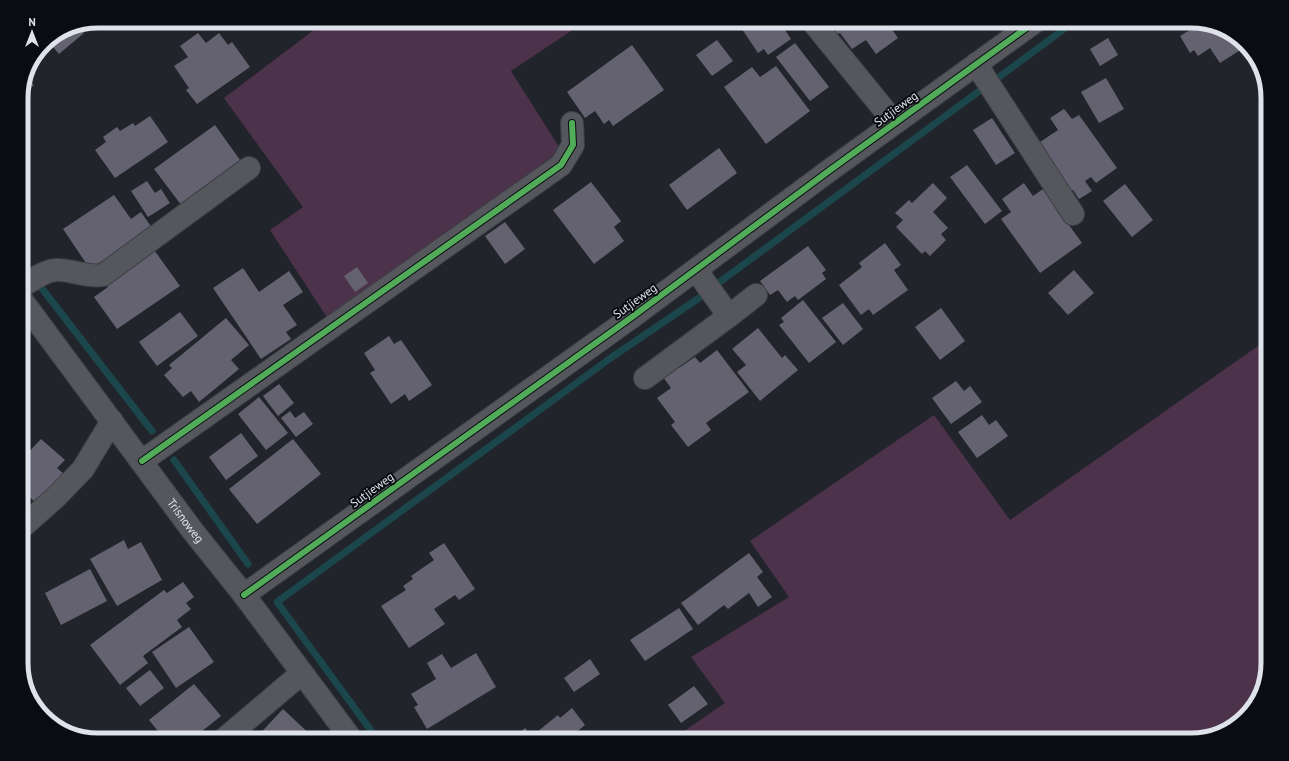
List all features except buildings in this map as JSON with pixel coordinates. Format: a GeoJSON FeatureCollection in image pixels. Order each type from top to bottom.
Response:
{"type":"FeatureCollection","features":[{"type":"Feature","properties":{"kind":"street"},"geometry":{"type":"LineString","coordinates":[[818,28],[895,123]]}},
{"type":"Feature","properties":{"kind":"street","name":"Sutjieweg"},"geometry":{"type":"LineString","coordinates":[[244,596],[696,270],[1026,28]]}},
{"type":"Feature","properties":{"kind":"street"},"geometry":{"type":"LineString","coordinates":[[976,64],[1073,214]]}},
{"type":"Feature","properties":{"kind":"street"},"geometry":{"type":"LineString","coordinates":[[142,461],[561,165],[573,145],[572,123]]}},
{"type":"Feature","properties":{"kind":"street"},"geometry":{"type":"LineString","coordinates":[[28,283],[43,274],[55,270],[87,276],[103,275],[249,168]]}},
{"type":"Feature","properties":{"kind":"street"},"geometry":{"type":"LineString","coordinates":[[696,270],[729,316]]}},
{"type":"Feature","properties":{"kind":"street"},"geometry":{"type":"LineString","coordinates":[[646,378],[756,296]]}},
{"type":"Feature","properties":{"kind":"street","name":"Trisnoweg"},"geometry":{"type":"LineString","coordinates":[[28,308],[192,530],[244,596],[347,733]]}},
{"type":"Feature","properties":{"kind":"street"},"geometry":{"type":"LineString","coordinates":[[28,522],[56,497],[83,468],[112,421]]}},
{"type":"Feature","properties":{"kind":"street"},"geometry":{"type":"LineString","coordinates":[[231,733],[302,673]]}},
{"type":"Feature","properties":{"kind":"shaded area"},"geometry":{"type":"Polygon","coordinates":[[[317,28],[576,28],[511,71],[561,150],[328,319],[270,230],[303,207],[224,98],[317,28]]]}},
{"type":"Feature","properties":{"kind":"shaded area"},"geometry":{"type":"Polygon","coordinates":[[[1261,344],[1261,662],[1259,681],[1252,698],[1240,712],[1226,724],[1209,731],[1190,733],[681,733],[725,703],[691,657],[789,597],[750,541],[934,415],[1010,520],[1261,344]]]}},
{"type":"Feature","properties":{"kind":"waterway"},"geometry":{"type":"LineString","coordinates":[[999,77],[1066,28]]}},
{"type":"Feature","properties":{"kind":"waterway"},"geometry":{"type":"LineString","coordinates":[[717,284],[982,89]]}},
{"type":"Feature","properties":{"kind":"waterway"},"geometry":{"type":"LineString","coordinates":[[28,269],[31,273]]}},
{"type":"Feature","properties":{"kind":"waterway"},"geometry":{"type":"LineString","coordinates":[[37,282],[152,431]]}},
{"type":"Feature","properties":{"kind":"waterway"},"geometry":{"type":"LineString","coordinates":[[373,733],[277,602],[612,357],[702,296]]}},
{"type":"Feature","properties":{"kind":"waterway"},"geometry":{"type":"LineString","coordinates":[[174,460],[248,564]]}},
{"type":"Feature","properties":{"kind":"cycle path"},"geometry":{"type":"LineString","coordinates":[[244,595],[632,317],[830,170],[1026,28]]}},
{"type":"Feature","properties":{"kind":"cycle path"},"geometry":{"type":"LineString","coordinates":[[142,461],[561,165],[573,145],[572,123]]}}]}
